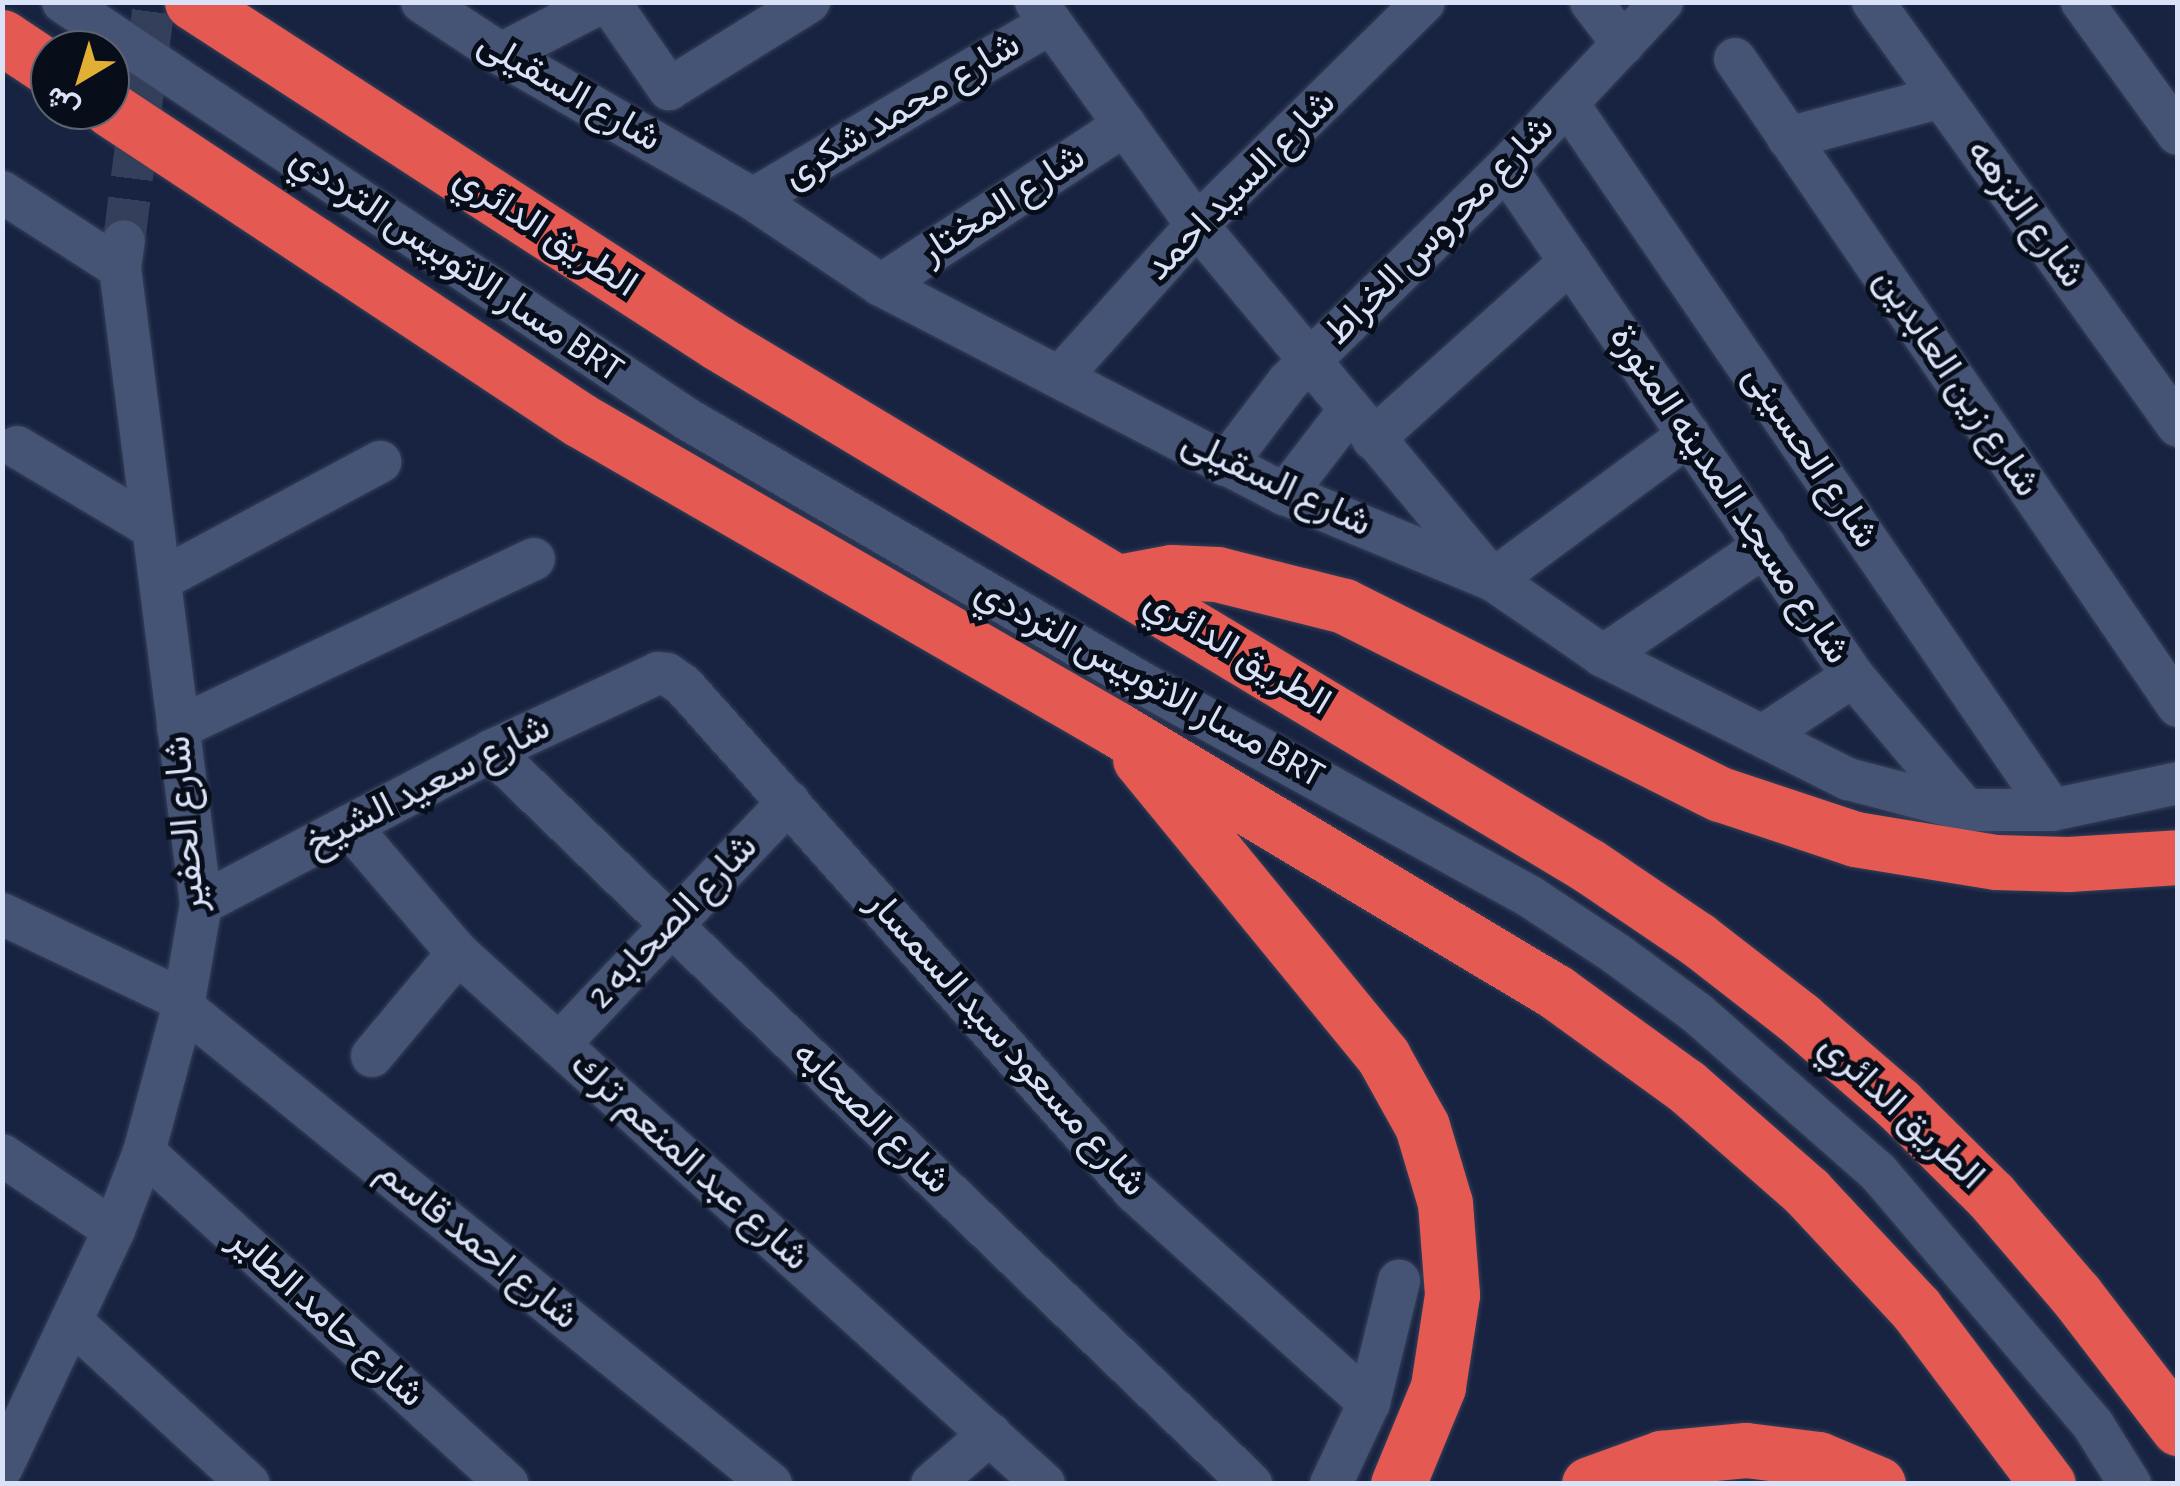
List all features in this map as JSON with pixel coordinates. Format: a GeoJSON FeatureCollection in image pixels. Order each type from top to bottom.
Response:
{"type":"FeatureCollection","features":[{"type":"Feature","properties":{"kind":"highway","name":"الطريق الدائري"},"geometry":{"type":"LineString","coordinates":[[192,2],[718,344],[1589,866],[1697,939],[1800,1018],[1898,1104],[1990,1196],[2076,1294],[2178,1428]]}},
{"type":"Feature","properties":{"kind":"highway"},"geometry":{"type":"LineString","coordinates":[[2,37],[30,56]]}},
{"type":"Feature","properties":{"kind":"highway"},"geometry":{"type":"LineString","coordinates":[[130,121],[580,420],[1116,729],[1556,992],[1686,1086],[1807,1192],[1916,1310],[2048,1484]]}},
{"type":"Feature","properties":{"kind":"highway"},"geometry":{"type":"LineString","coordinates":[[1118,582],[1171,572],[1217,574],[1262,582],[1344,606],[1720,794],[1855,839],[1996,862],[2068,864],[2178,857]]}},
{"type":"Feature","properties":{"kind":"highway"},"geometry":{"type":"LineString","coordinates":[[1116,729],[1375,1045],[1422,1126],[1445,1203],[1452,1295],[1438,1386],[1398,1484]]}},
{"type":"Feature","properties":{"kind":"highway"},"geometry":{"type":"LineString","coordinates":[[1589,1484],[1662,1458],[1746,1450],[1818,1459],[1878,1484]]}},
{"type":"Feature","properties":{"kind":"street","name":"مسار الاتوبيس الترددي BRT"},"geometry":{"type":"LineString","coordinates":[[63,2],[687,419],[1147,686],[1529,896],[1618,955],[1697,1013],[1878,1172],[2093,1425],[2130,1484]]}},
{"type":"Feature","properties":{"kind":"street","name":"شارع السقيلى"},"geometry":{"type":"LineString","coordinates":[[422,2],[500,54],[753,199],[882,285],[1285,494],[1493,580],[1602,656],[1848,779],[1966,810],[2052,810],[2178,783]]}},
{"type":"Feature","properties":{"kind":"street"},"geometry":{"type":"LineString","coordinates":[[500,54],[605,2],[662,84],[676,88],[809,2]]}},
{"type":"Feature","properties":{"kind":"street"},"geometry":{"type":"LineString","coordinates":[[1592,2],[1623,44]]}},
{"type":"Feature","properties":{"kind":"street","name":"شارع محروس الخراط"},"geometry":{"type":"LineString","coordinates":[[1225,465],[1308,362],[1506,168],[1662,2]]}},
{"type":"Feature","properties":{"kind":"street","name":"شارع النزهه"},"geometry":{"type":"LineString","coordinates":[[1873,2],[2178,426]]}},
{"type":"Feature","properties":{"kind":"street"},"geometry":{"type":"LineString","coordinates":[[2082,2],[2178,134]]}},
{"type":"Feature","properties":{"kind":"street","name":"شارع السيد احمد"},"geometry":{"type":"LineString","coordinates":[[1062,375],[1197,226],[1419,4]]}},
{"type":"Feature","properties":{"kind":"street"},"geometry":{"type":"LineString","coordinates":[[1044,13],[1197,226],[1493,580],[1689,435]]}},
{"type":"Feature","properties":{"kind":"street","name":"شارع محمد شكرى"},"geometry":{"type":"LineString","coordinates":[[753,199],[1044,13]]}},
{"type":"Feature","properties":{"kind":"street","name":"شارع زين العابدين"},"geometry":{"type":"LineString","coordinates":[[1735,60],[2178,706]]}},
{"type":"Feature","properties":{"kind":"street"},"geometry":{"type":"LineString","coordinates":[[1788,138],[1942,98]]}},
{"type":"Feature","properties":{"kind":"street","name":"شارع الحسينى"},"geometry":{"type":"LineString","coordinates":[[1568,104],[2052,810]]}},
{"type":"Feature","properties":{"kind":"street","name":"شارع المختار"},"geometry":{"type":"LineString","coordinates":[[882,285],[1125,125]]}},
{"type":"Feature","properties":{"kind":"street","name":"شارع مسجد المدينه المنورة"},"geometry":{"type":"LineString","coordinates":[[1506,168],[1853,676],[1966,810]]}},
{"type":"Feature","properties":{"kind":"street","name":"شارع الحفير"},"geometry":{"type":"LineString","coordinates":[[2,192],[122,255],[152,528],[201,904],[183,1004],[144,1152],[114,1230],[71,1321],[16,1400],[2,1467]]}},
{"type":"Feature","properties":{"kind":"street"},"geometry":{"type":"LineString","coordinates":[[1285,494],[1361,425],[1570,262]]}},
{"type":"Feature","properties":{"kind":"street"},"geometry":{"type":"LineString","coordinates":[[17,447],[152,528]]}},
{"type":"Feature","properties":{"kind":"street"},"geometry":{"type":"LineString","coordinates":[[160,580],[380,462]]}},
{"type":"Feature","properties":{"kind":"street"},"geometry":{"type":"LineString","coordinates":[[1602,656],[1765,546]]}},
{"type":"Feature","properties":{"kind":"street"},"geometry":{"type":"LineString","coordinates":[[178,728],[534,559]]}},
{"type":"Feature","properties":{"kind":"street","name":"شارع سعيد الشيخ"},"geometry":{"type":"LineString","coordinates":[[201,904],[492,751],[658,672]]}},
{"type":"Feature","properties":{"kind":"street","name":"شارع مسعود سيد السمسار"},"geometry":{"type":"LineString","coordinates":[[658,672],[683,684],[1136,1192],[1370,1403]]}},
{"type":"Feature","properties":{"kind":"street"},"geometry":{"type":"LineString","coordinates":[[1764,736],[1853,676]]}},
{"type":"Feature","properties":{"kind":"street","name":"شارع الصحابه"},"geometry":{"type":"LineString","coordinates":[[492,751],[1251,1484]]}},
{"type":"Feature","properties":{"kind":"street","name":"شارع الصحابه 2"},"geometry":{"type":"LineString","coordinates":[[559,1044],[669,923],[789,802]]}},
{"type":"Feature","properties":{"kind":"street","name":"شارع عبد المنعم ترك"},"geometry":{"type":"LineString","coordinates":[[349,826],[458,952],[1044,1484]]}},
{"type":"Feature","properties":{"kind":"street","name":"شارع احمد قاسم"},"geometry":{"type":"LineString","coordinates":[[2,914],[183,1004],[772,1484]]}},
{"type":"Feature","properties":{"kind":"street"},"geometry":{"type":"LineString","coordinates":[[372,1056],[458,952]]}},
{"type":"Feature","properties":{"kind":"street","name":"شارع حامد الطاير"},"geometry":{"type":"LineString","coordinates":[[144,1152],[507,1484]]}},
{"type":"Feature","properties":{"kind":"street"},"geometry":{"type":"LineString","coordinates":[[2,1155],[114,1230]]}},
{"type":"Feature","properties":{"kind":"street"},"geometry":{"type":"LineString","coordinates":[[1331,1484],[1370,1403],[1399,1281]]}},
{"type":"Feature","properties":{"kind":"street"},"geometry":{"type":"LineString","coordinates":[[71,1321],[249,1484]]}},
{"type":"Feature","properties":{"kind":"street"},"geometry":{"type":"LineString","coordinates":[[932,1484],[990,1434]]}},
{"type":"Feature","properties":{"kind":"street"},"geometry":{"type":"LineString","coordinates":[[2,1475],[12,1484]]}},
{"type":"Feature","properties":{"kind":"tunnel"},"geometry":{"type":"LineString","coordinates":[[124,241],[154,2]]}}]}
